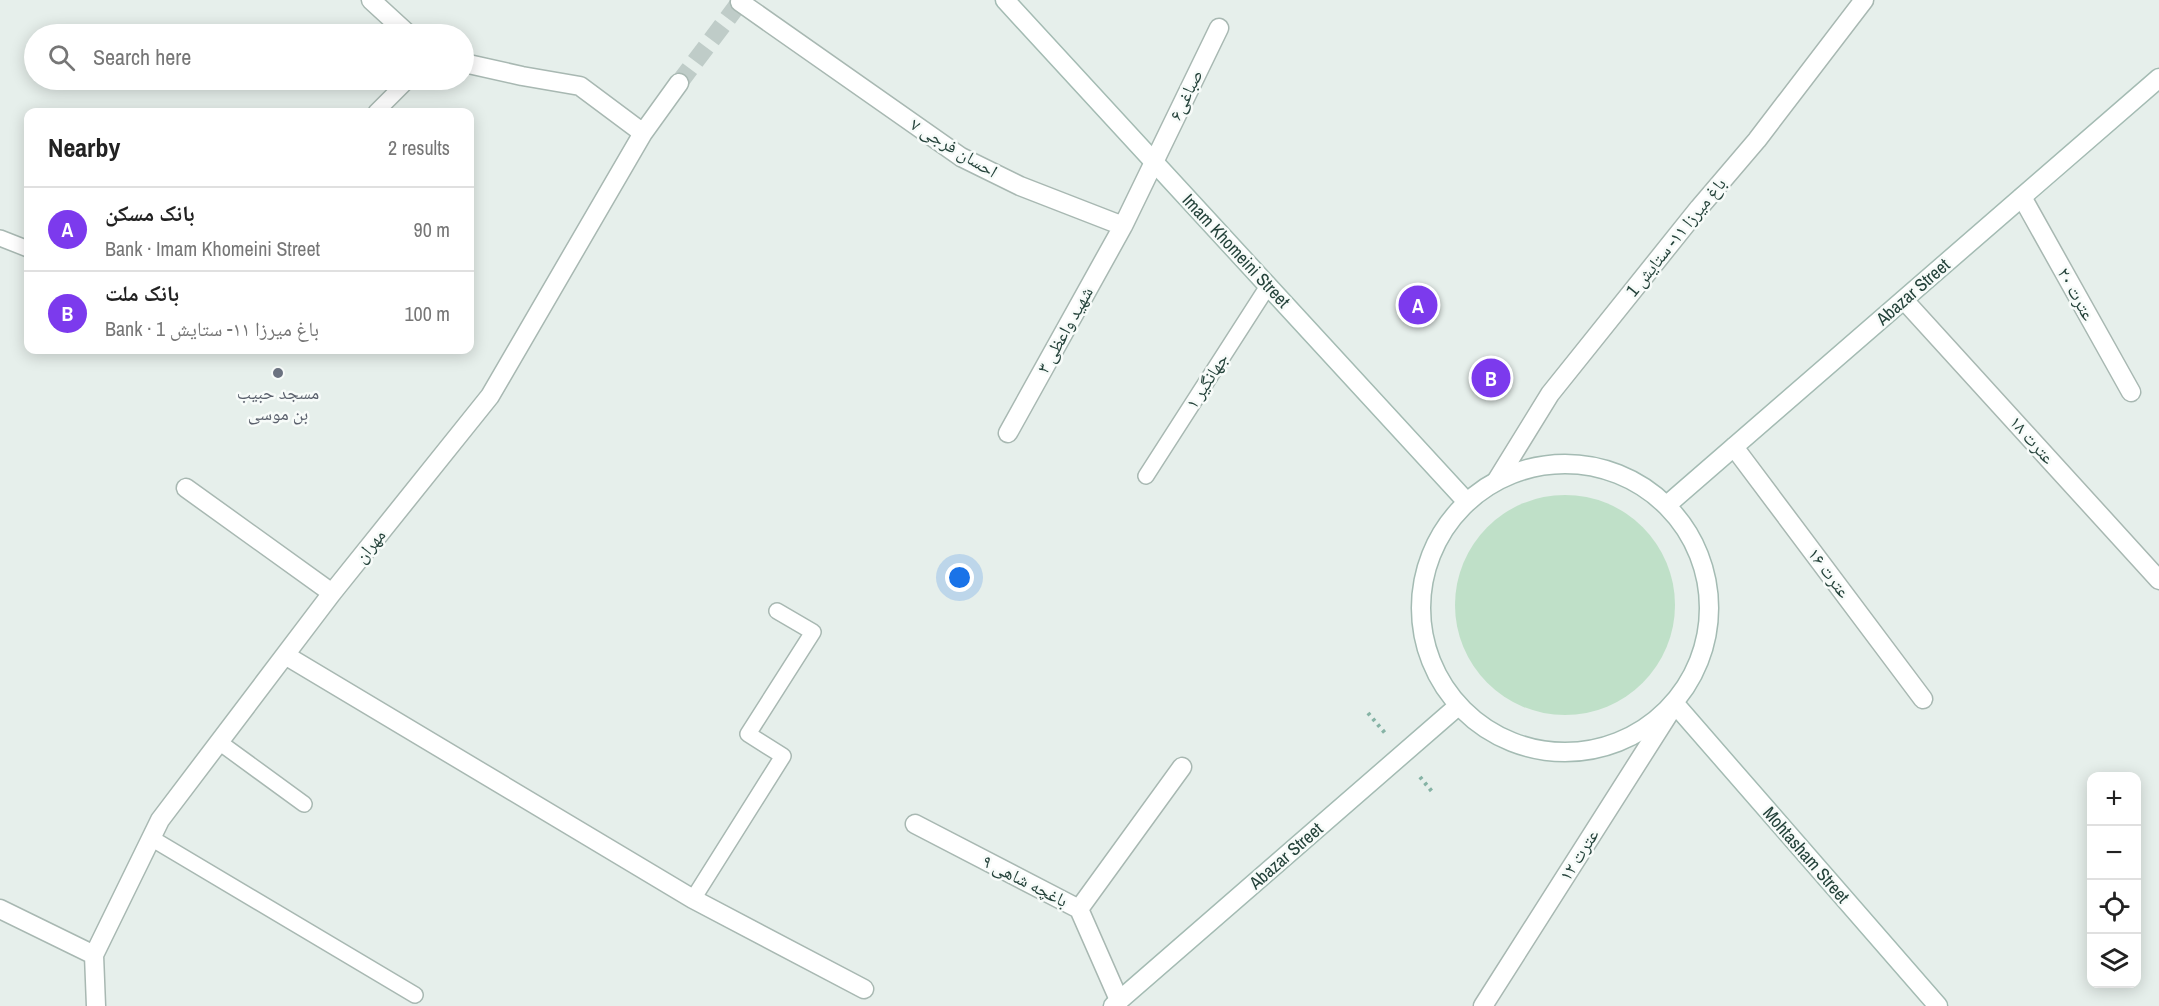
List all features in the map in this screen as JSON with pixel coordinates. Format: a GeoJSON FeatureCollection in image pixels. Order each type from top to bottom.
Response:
{"type":"FeatureCollection","features":[{"type":"Feature","properties":{"kind":"street"},"geometry":{"type":"LineString","coordinates":[[371,0],[397,24]]}},
{"type":"Feature","properties":{"kind":"street","name":"Imam Khomeini Street"},"geometry":{"type":"LineString","coordinates":[[1005,0],[1466,501]]}},
{"type":"Feature","properties":{"kind":"street","name":"باغ میرزا ۱۱- ستایش 1"},"geometry":{"type":"LineString","coordinates":[[1497,480],[1550,394],[1691,217],[1757,140],[1864,0]]}},
{"type":"Feature","properties":{"kind":"street","name":"احسان فرجی ۷"},"geometry":{"type":"LineString","coordinates":[[740,2],[961,157],[1020,186],[1123,226]]}},
{"type":"Feature","properties":{"kind":"street","name":"صباغی۶"},"geometry":{"type":"LineString","coordinates":[[1153,161],[1219,28]]}},
{"type":"Feature","properties":{"kind":"street"},"geometry":{"type":"LineString","coordinates":[[474,65],[580,86],[643,133]]}},
{"type":"Feature","properties":{"kind":"street","name":"Abazar Street"},"geometry":{"type":"LineString","coordinates":[[1667,505],[2159,78]]}},
{"type":"Feature","properties":{"kind":"street","name":"مهران"},"geometry":{"type":"LineString","coordinates":[[94,955],[160,820],[332,593],[490,396],[643,133],[679,83]]}},
{"type":"Feature","properties":{"kind":"street"},"geometry":{"type":"LineString","coordinates":[[1123,226],[1153,161]]}},
{"type":"Feature","properties":{"kind":"street","name":"عترت ۲۰"},"geometry":{"type":"LineString","coordinates":[[2022,197],[2130,392]]}},
{"type":"Feature","properties":{"kind":"street","name":"شهید واعظی ۳"},"geometry":{"type":"LineString","coordinates":[[1008,433],[1123,226]]}},
{"type":"Feature","properties":{"kind":"street","name":"عترت ۱۸"},"geometry":{"type":"LineString","coordinates":[[1904,300],[2159,580]]}},
{"type":"Feature","properties":{"kind":"street","name":"عترت ۱۶"},"geometry":{"type":"LineString","coordinates":[[1734,447],[1923,699]]}},
{"type":"Feature","properties":{"kind":"street","name":"عترت ۱۲"},"geometry":{"type":"LineString","coordinates":[[1483,1006],[1698,667],[1709,625],[1708,581],[1694,540],[1667,505],[1639,483],[1604,468],[1568,462],[1531,466],[1497,480]]}},
{"type":"Feature","properties":{"kind":"street"},"geometry":{"type":"LineString","coordinates":[[1497,480],[1466,501],[1439,537],[1423,579],[1421,624],[1433,668],[1458,706],[1496,736],[1543,752],[1552,752],[1592,751],[1637,735],[1675,704]]}},
{"type":"Feature","properties":{"kind":"street"},"geometry":{"type":"LineString","coordinates":[[186,488],[332,593]]}},
{"type":"Feature","properties":{"kind":"street"},"geometry":{"type":"LineString","coordinates":[[285,655],[693,899],[864,989]]}},
{"type":"Feature","properties":{"kind":"street","name":"Mohtasham Street"},"geometry":{"type":"LineString","coordinates":[[1675,704],[1938,1006]]}},
{"type":"Feature","properties":{"kind":"street","name":"Abazar Street"},"geometry":{"type":"LineString","coordinates":[[1116,1003],[1458,706]]}},
{"type":"Feature","properties":{"kind":"street"},"geometry":{"type":"LineString","coordinates":[[1079,909],[1182,767]]}},
{"type":"Feature","properties":{"kind":"street","name":"باغچه شاهی ۹"},"geometry":{"type":"LineString","coordinates":[[915,824],[1079,909],[1116,1003]]}},
{"type":"Feature","properties":{"kind":"street"},"geometry":{"type":"LineString","coordinates":[[0,909],[94,955],[96,1006]]}},
{"type":"Feature","properties":{"kind":"lane"},"geometry":{"type":"LineString","coordinates":[[380,108],[398,90]]}},
{"type":"Feature","properties":{"kind":"lane"},"geometry":{"type":"LineString","coordinates":[[0,238],[24,247]]}},
{"type":"Feature","properties":{"kind":"lane","name":"جهانگیر ۱"},"geometry":{"type":"LineString","coordinates":[[1146,476],[1268,286]]}},
{"type":"Feature","properties":{"kind":"lane"},"geometry":{"type":"LineString","coordinates":[[693,899],[783,756],[748,734],[813,632],[777,611]]}},
{"type":"Feature","properties":{"kind":"lane"},"geometry":{"type":"LineString","coordinates":[[219,742],[304,804]]}},
{"type":"Feature","properties":{"kind":"lane"},"geometry":{"type":"LineString","coordinates":[[151,838],[415,994]]}},
{"type":"Feature","properties":{"kind":"green space"},"geometry":{"type":"Polygon","coordinates":[[[1565,495],[1586,497],[1617,508],[1643,527],[1662,553],[1673,584],[1675,605],[1673,626],[1662,657],[1643,683],[1617,702],[1586,713],[1565,715],[1544,713],[1513,702],[1487,683],[1468,657],[1457,626],[1455,605],[1457,584],[1468,553],[1487,527],[1513,508],[1544,497],[1565,495]]]}},
{"type":"Feature","properties":{"kind":"tunnel"},"geometry":{"type":"LineString","coordinates":[[679,83],[740,2]]}},
{"type":"Feature","properties":{"kind":"place","name":"بانک مسکن"},"geometry":{"type":"Point","coordinates":[1418,305]}},
{"type":"Feature","properties":{"kind":"place","name":"مسجد حبیب بن موسی"},"geometry":{"type":"Point","coordinates":[278,373]}},
{"type":"Feature","properties":{"kind":"place","name":"بانک ملت"},"geometry":{"type":"Point","coordinates":[1491,378]}}]}
